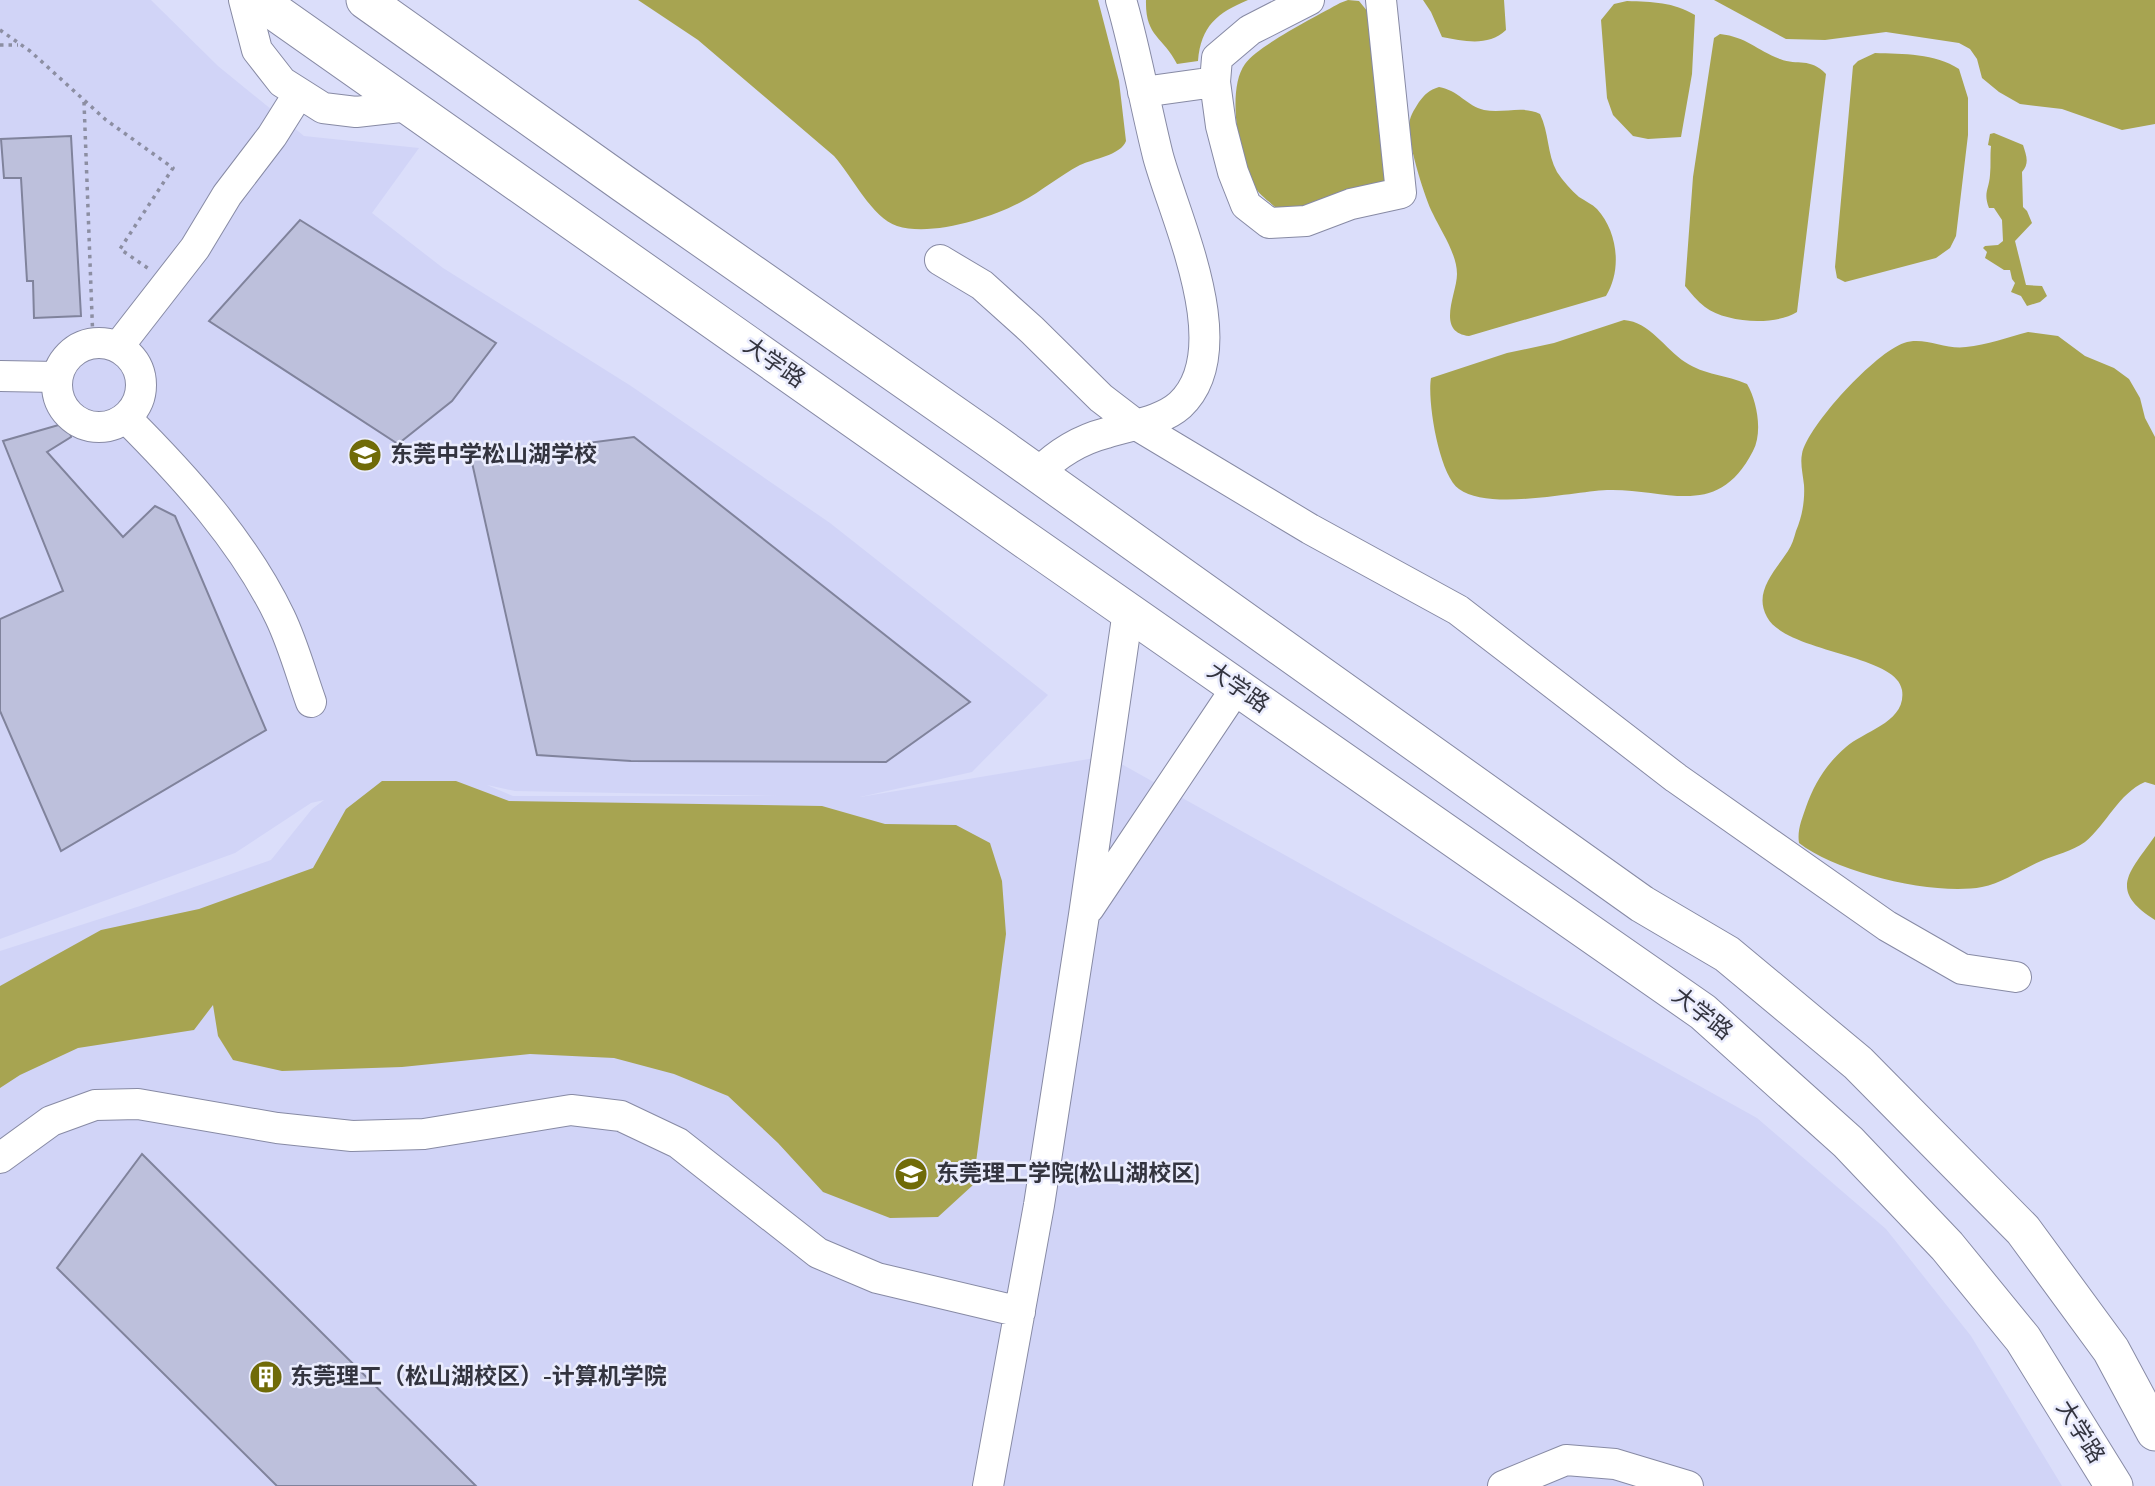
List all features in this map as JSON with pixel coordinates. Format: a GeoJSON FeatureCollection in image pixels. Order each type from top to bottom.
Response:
{"type":"FeatureCollection","features":[{"type":"Feature","properties":{"kind":"main road","name":"大学路"},"geometry":{"type":"LineString","coordinates":[[258,0],[1703,1012],[1849,1142],[1947,1246],[2023,1339],[2114,1486]]}},
{"type":"Feature","properties":{"kind":"main road"},"geometry":{"type":"LineString","coordinates":[[365,0],[1038,473],[1642,904],[1727,954],[1858,1063],[2023,1230],[2112,1350],[2155,1432]]}},
{"type":"Feature","properties":{"kind":"street"},"geometry":{"type":"LineString","coordinates":[[244,0],[257,50],[282,82],[299,93],[323,108],[356,112],[409,106]]}},
{"type":"Feature","properties":{"kind":"street"},"geometry":{"type":"LineString","coordinates":[[1038,473],[1079,442],[1160,417],[1178,407],[1191,394],[1203,358],[1201,302],[1193,264],[1166,186],[1121,0]]}},
{"type":"Feature","properties":{"kind":"street"},"geometry":{"type":"LineString","coordinates":[[1310,0],[1250,30],[1217,58],[1215,82],[1221,126],[1233,172],[1246,205],[1269,223],[1306,221],[1352,204],[1401,193],[1381,0]]}},
{"type":"Feature","properties":{"kind":"street"},"geometry":{"type":"LineString","coordinates":[[1143,92],[1215,82]]}},
{"type":"Feature","properties":{"kind":"street"},"geometry":{"type":"LineString","coordinates":[[106,345],[195,248],[227,195],[272,136],[299,93]]}},
{"type":"Feature","properties":{"kind":"street"},"geometry":{"type":"LineString","coordinates":[[940,260],[982,285],[1101,398],[1135,424],[1310,529],[1458,610],[1716,807],[1887,926],[1962,969],[2017,977]]}},
{"type":"Feature","properties":{"kind":"street"},"geometry":{"type":"LineString","coordinates":[[106,345],[129,355],[137,365],[141,378],[141,393],[136,407],[127,418],[99,428],[78,421],[62,406],[57,377],[70,354],[80,347],[106,345]]}},
{"type":"Feature","properties":{"kind":"street"},"geometry":{"type":"LineString","coordinates":[[0,376],[57,377]]}},
{"type":"Feature","properties":{"kind":"street"},"geometry":{"type":"LineString","coordinates":[[127,418],[220,522],[252,569],[281,617],[312,702]]}},
{"type":"Feature","properties":{"kind":"street"},"geometry":{"type":"LineString","coordinates":[[988,1486],[1020,1312],[1084,915],[1128,611]]}},
{"type":"Feature","properties":{"kind":"street"},"geometry":{"type":"LineString","coordinates":[[1084,915],[1237,687]]}},
{"type":"Feature","properties":{"kind":"street"},"geometry":{"type":"LineString","coordinates":[[0,1158],[51,1121],[94,1105],[138,1104],[277,1128],[352,1136],[424,1133],[571,1110],[621,1116],[678,1143],[818,1253],[877,1278],[1020,1312]]}},
{"type":"Feature","properties":{"kind":"street"},"geometry":{"type":"LineString","coordinates":[[1503,1486],[1566,1460],[1617,1475],[1683,1486]]}},
{"type":"Feature","properties":{"kind":"path"},"geometry":{"type":"LineString","coordinates":[[0,30],[30,51],[106,120],[173,168],[120,249],[154,272]]}},
{"type":"Feature","properties":{"kind":"path"},"geometry":{"type":"LineString","coordinates":[[0,45],[20,45]]}},
{"type":"Feature","properties":{"kind":"path"},"geometry":{"type":"LineString","coordinates":[[84,100],[106,345]]}},
{"type":"Feature","properties":{"kind":"shaded area","name":"东莞理工学院(松山湖校区)"},"geometry":{"type":"Polygon","coordinates":[[[0,0],[151,0],[218,66],[304,136],[419,148],[372,213],[443,268],[631,386],[830,523],[1048,695],[972,772],[860,797],[1107,756],[1757,1118],[1886,1229],[1971,1336],[2062,1486],[0,1486],[0,951],[271,860],[312,809],[324,800],[311,803],[235,853],[0,939],[0,0]],[[487,785],[513,796],[779,796],[515,791],[487,785]]]}},
{"type":"Feature","properties":{"kind":"shaded area"},"geometry":{"type":"Polygon","coordinates":[[[638,0],[1098,0],[1119,81],[1126,141],[1119,150],[1080,165],[1029,198],[978,220],[926,229],[897,226],[888,222],[871,206],[834,156],[698,40],[638,0]]]}},
{"type":"Feature","properties":{"kind":"shaded area"},"geometry":{"type":"Polygon","coordinates":[[[1146,0],[1248,0],[1212,22],[1203,39],[1198,61],[1177,64],[1148,22],[1146,0]]]}},
{"type":"Feature","properties":{"kind":"shaded area"},"geometry":{"type":"Polygon","coordinates":[[[1348,0],[1359,1],[1368,12],[1391,178],[1380,185],[1368,185],[1328,203],[1279,211],[1256,188],[1243,158],[1235,107],[1239,76],[1245,64],[1263,48],[1348,0]]]}},
{"type":"Feature","properties":{"kind":"shaded area"},"geometry":{"type":"Polygon","coordinates":[[[1423,0],[1504,0],[1506,30],[1484,41],[1442,37],[1423,0]]]}},
{"type":"Feature","properties":{"kind":"shaded area"},"geometry":{"type":"Polygon","coordinates":[[[1714,0],[2155,0],[2155,124],[2122,130],[2062,109],[2020,104],[1982,78],[1977,59],[1970,49],[1959,43],[1886,32],[1825,40],[1786,39],[1714,0]]]}},
{"type":"Feature","properties":{"kind":"shaded area"},"geometry":{"type":"Polygon","coordinates":[[[1627,1],[1671,5],[1695,15],[1692,74],[1681,137],[1648,139],[1633,136],[1613,115],[1607,98],[1601,20],[1614,4],[1627,1]]]}},
{"type":"Feature","properties":{"kind":"shaded area"},"geometry":{"type":"Polygon","coordinates":[[[1720,34],[1745,41],[1786,61],[1815,65],[1826,74],[1797,312],[1776,319],[1751,321],[1725,316],[1705,307],[1685,286],[1693,177],[1714,38],[1720,34]]]}},
{"type":"Feature","properties":{"kind":"shaded area"},"geometry":{"type":"Polygon","coordinates":[[[1875,53],[1929,57],[1959,69],[1968,98],[1968,135],[1956,236],[1950,248],[1936,258],[1845,282],[1837,278],[1835,267],[1853,66],[1875,53]]]}},
{"type":"Feature","properties":{"kind":"shaded area"},"geometry":{"type":"Polygon","coordinates":[[[1439,87],[1452,91],[1484,110],[1527,110],[1540,114],[1557,172],[1576,194],[1597,209],[1610,229],[1616,263],[1606,296],[1469,336],[1459,333],[1453,327],[1450,311],[1456,282],[1456,266],[1452,251],[1426,196],[1409,135],[1410,120],[1417,105],[1423,97],[1439,87]]]}},
{"type":"Feature","properties":{"kind":"shaded area"},"geometry":{"type":"Polygon","coordinates":[[[1994,133],[2023,145],[2026,156],[2027,162],[2022,172],[2023,207],[2032,223],[2015,241],[2026,285],[2042,286],[2047,296],[2040,302],[2027,306],[2021,296],[2011,292],[2015,283],[2010,270],[2004,270],[1985,258],[1987,252],[1983,248],[1998,245],[2003,241],[2002,220],[1994,208],[1989,208],[1986,198],[1991,146],[1988,145],[1990,134],[1994,133]]]}},
{"type":"Feature","properties":{"kind":"shaded area"},"geometry":{"type":"Polygon","coordinates":[[[1624,320],[1642,326],[1692,366],[1747,384],[1756,408],[1758,435],[1753,451],[1739,473],[1707,494],[1689,496],[1607,490],[1509,500],[1490,499],[1459,489],[1452,481],[1440,454],[1431,403],[1431,378],[1624,320]]]}},
{"type":"Feature","properties":{"kind":"shaded area"},"geometry":{"type":"Polygon","coordinates":[[[2028,332],[2058,336],[2085,356],[2114,368],[2129,379],[2140,398],[2145,418],[2155,437],[2155,785],[2145,782],[2136,787],[2120,801],[2085,842],[1989,885],[1962,889],[1939,888],[1887,880],[1837,864],[1816,854],[1799,843],[1799,834],[1813,790],[1827,767],[1846,747],[1891,718],[1902,701],[1902,690],[1896,678],[1881,668],[1795,639],[1778,629],[1763,608],[1764,590],[1791,546],[1801,515],[1804,491],[1801,465],[1807,441],[1830,409],[1861,374],[1892,349],[1904,343],[1919,341],[1966,347],[2028,332]]]}},
{"type":"Feature","properties":{"kind":"shaded area"},"geometry":{"type":"Polygon","coordinates":[[[382,781],[456,781],[509,801],[822,806],[885,824],[956,825],[990,843],[1002,881],[1006,934],[973,1185],[938,1217],[890,1218],[823,1192],[778,1143],[728,1096],[674,1074],[614,1058],[530,1054],[402,1067],[282,1071],[233,1060],[218,1036],[213,1005],[194,1030],[78,1048],[20,1075],[0,1088],[0,986],[101,930],[199,909],[313,868],[346,809],[382,781]]]}},
{"type":"Feature","properties":{"kind":"shaded area"},"geometry":{"type":"Polygon","coordinates":[[[2155,836],[2155,920],[2140,909],[2127,890],[2131,870],[2155,836]]]}},
{"type":"Feature","properties":{"kind":"building"},"geometry":{"type":"Polygon","coordinates":[[[71,136],[81,316],[34,318],[33,281],[27,281],[21,178],[4,178],[1,139],[71,136]]]}},
{"type":"Feature","properties":{"kind":"building"},"geometry":{"type":"Polygon","coordinates":[[[300,220],[496,343],[452,401],[398,444],[209,321],[300,220]]]}},
{"type":"Feature","properties":{"kind":"building"},"geometry":{"type":"Polygon","coordinates":[[[69,422],[71,437],[47,452],[123,537],[155,506],[175,516],[266,730],[61,851],[0,711],[0,619],[63,591],[3,441],[69,422]]]}},
{"type":"Feature","properties":{"kind":"building"},"geometry":{"type":"Polygon","coordinates":[[[634,437],[970,702],[886,762],[631,761],[537,755],[471,458],[634,437]]]}},
{"type":"Feature","properties":{"kind":"building","name":"东莞理工（松山湖校区）-计算机学院"},"geometry":{"type":"Polygon","coordinates":[[[142,1154],[476,1486],[277,1486],[57,1268],[142,1154]]]}},
{"type":"Feature","properties":{"kind":"place","name":"东莞中学松山湖学校"},"geometry":{"type":"Point","coordinates":[365,455]}},
{"type":"Feature","properties":{"kind":"place","name":"东莞理工学院(松山湖校区)"},"geometry":{"type":"Point","coordinates":[911,1174]}},
{"type":"Feature","properties":{"kind":"place","name":"东莞理工（松山湖校区）-计算机学院"},"geometry":{"type":"Point","coordinates":[266,1377]}}]}
